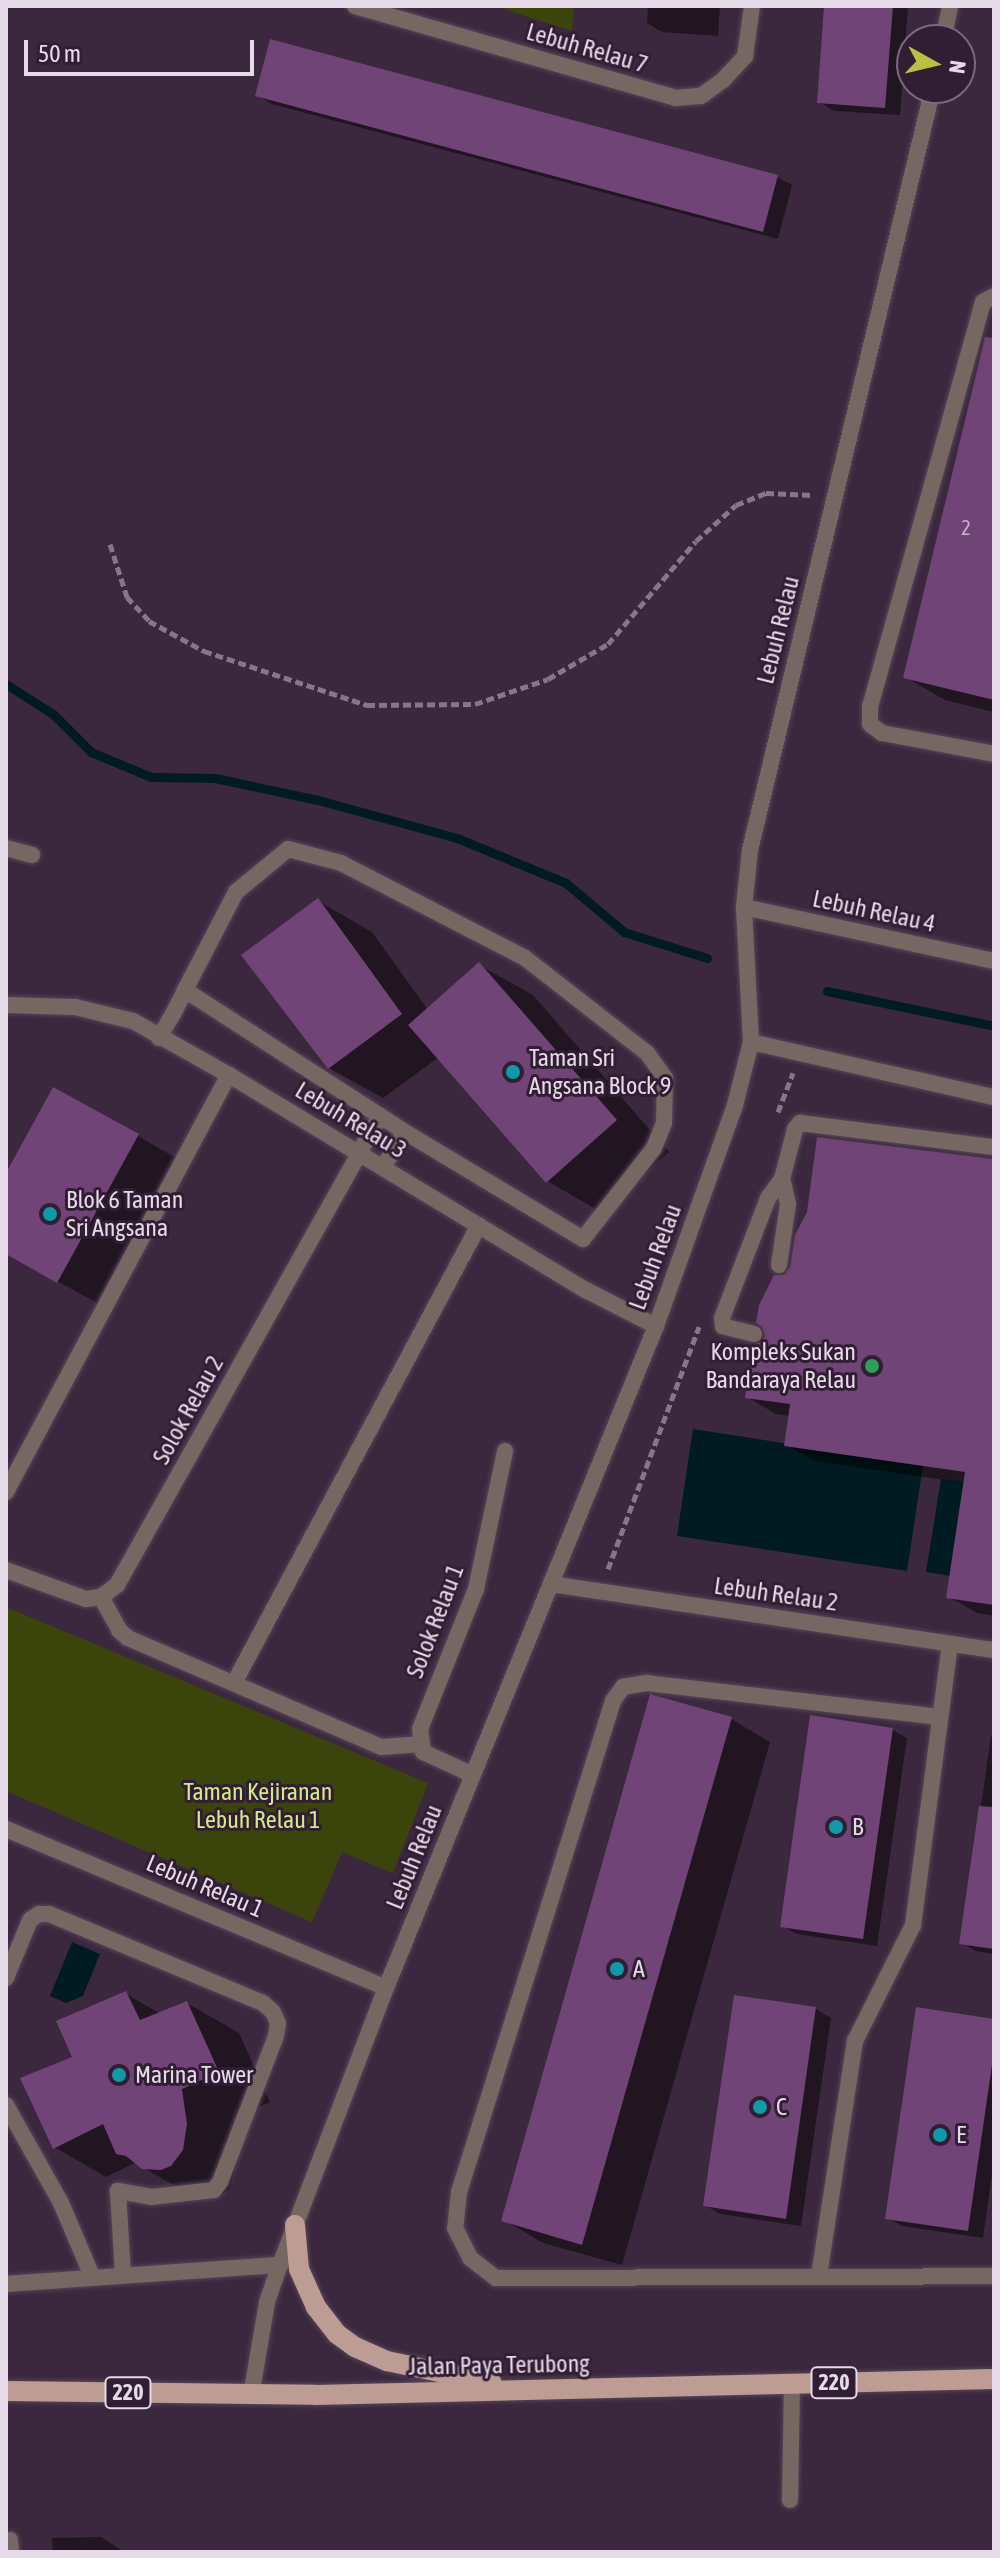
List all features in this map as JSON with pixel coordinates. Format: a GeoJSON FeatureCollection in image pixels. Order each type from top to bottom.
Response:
{"type":"FeatureCollection","features":[{"type":"Feature","properties":{"kind":"main road"},"geometry":{"type":"LineString","coordinates":[[295,2225],[299,2269],[316,2307],[337,2334],[355,2347],[387,2361],[524,2390]]}},
{"type":"Feature","properties":{"kind":"main road","name":"Jalan Paya Terubong"},"geometry":{"type":"LineString","coordinates":[[6,2391],[251,2396],[994,2379]]}},
{"type":"Feature","properties":{"kind":"street","name":"Lebuh Relau 7"},"geometry":{"type":"LineString","coordinates":[[355,6],[676,98],[701,96],[745,56],[752,6]]}},
{"type":"Feature","properties":{"kind":"street","name":"Lebuh Relau"},"geometry":{"type":"LineString","coordinates":[[251,2396],[267,2302],[280,2265],[386,1988],[656,1326],[735,1105],[751,1042],[744,907],[761,792],[929,104]]}},
{"type":"Feature","properties":{"kind":"street"},"geometry":{"type":"LineString","coordinates":[[994,296],[983,302],[870,706],[870,724],[882,733],[994,754]]}},
{"type":"Feature","properties":{"kind":"street"},"geometry":{"type":"LineString","coordinates":[[6,848],[32,855]]}},
{"type":"Feature","properties":{"kind":"street"},"geometry":{"type":"LineString","coordinates":[[159,1038],[236,892],[288,849],[341,863],[525,958],[647,1053],[665,1078],[664,1123],[654,1148],[583,1239],[405,1132],[185,990]]}},
{"type":"Feature","properties":{"kind":"street","name":"Lebuh Relau 4"},"geometry":{"type":"LineString","coordinates":[[744,907],[994,961]]}},
{"type":"Feature","properties":{"kind":"street","name":"Lebuh Relau 3"},"geometry":{"type":"LineString","coordinates":[[6,1005],[75,1007],[106,1012],[133,1021],[229,1075],[586,1290],[656,1326]]}},
{"type":"Feature","properties":{"kind":"street"},"geometry":{"type":"LineString","coordinates":[[751,1042],[994,1097]]}},
{"type":"Feature","properties":{"kind":"street"},"geometry":{"type":"LineString","coordinates":[[6,1492],[229,1075]]}},
{"type":"Feature","properties":{"kind":"street","name":"Solok Relau 2"},"geometry":{"type":"LineString","coordinates":[[101,1597],[117,1585],[128,1568],[380,1116]]}},
{"type":"Feature","properties":{"kind":"street"},"geometry":{"type":"LineString","coordinates":[[754,1334],[723,1326],[722,1318],[768,1198],[782,1179],[795,1129],[808,1122],[994,1147]]}},
{"type":"Feature","properties":{"kind":"street"},"geometry":{"type":"LineString","coordinates":[[383,1167],[405,1132]]}},
{"type":"Feature","properties":{"kind":"street"},"geometry":{"type":"LineString","coordinates":[[779,1265],[788,1204],[782,1179]]}},
{"type":"Feature","properties":{"kind":"street"},"geometry":{"type":"LineString","coordinates":[[234,1683],[479,1225]]}},
{"type":"Feature","properties":{"kind":"street","name":"Solok Relau 1"},"geometry":{"type":"LineString","coordinates":[[420,1744],[420,1729],[476,1589],[505,1451]]}},
{"type":"Feature","properties":{"kind":"street"},"geometry":{"type":"LineString","coordinates":[[6,1570],[72,1596],[101,1597],[119,1630],[128,1638],[381,1747],[420,1744],[430,1757],[473,1775]]}},
{"type":"Feature","properties":{"kind":"street","name":"Lebuh Relau 2"},"geometry":{"type":"LineString","coordinates":[[551,1584],[994,1650]]}},
{"type":"Feature","properties":{"kind":"street"},"geometry":{"type":"LineString","coordinates":[[819,2276],[855,2041],[913,1925],[950,1644]]}},
{"type":"Feature","properties":{"kind":"street"},"geometry":{"type":"LineString","coordinates":[[940,1717],[647,1683],[623,1687],[613,1701],[459,2192],[455,2228],[470,2258],[496,2278],[994,2276]]}},
{"type":"Feature","properties":{"kind":"street","name":"Lebuh Relau 1"},"geometry":{"type":"LineString","coordinates":[[6,1829],[386,1988]]}},
{"type":"Feature","properties":{"kind":"street"},"geometry":{"type":"LineString","coordinates":[[6,1978],[30,1920],[39,1914],[49,1914],[263,2003],[273,2012],[278,2023],[276,2036],[226,2168],[214,2190],[152,2197],[118,2191],[123,2274]]}},
{"type":"Feature","properties":{"kind":"street"},"geometry":{"type":"LineString","coordinates":[[6,2105],[61,2203],[92,2276]]}},
{"type":"Feature","properties":{"kind":"street"},"geometry":{"type":"LineString","coordinates":[[6,2284],[280,2265]]}},
{"type":"Feature","properties":{"kind":"street"},"geometry":{"type":"LineString","coordinates":[[790,2500],[792,2384]]}},
{"type":"Feature","properties":{"kind":"path"},"geometry":{"type":"LineString","coordinates":[[110,544],[127,597],[149,621],[204,651],[367,705],[475,704],[548,679],[608,644],[696,541],[736,505],[766,493],[835,496]]}},
{"type":"Feature","properties":{"kind":"green space"},"geometry":{"type":"Polygon","coordinates":[[[495,6],[574,6],[572,31],[495,6]]]}},
{"type":"Feature","properties":{"kind":"green space","name":"Taman Kejiranan Lebuh Relau 1"},"geometry":{"type":"Polygon","coordinates":[[[6,1607],[428,1783],[393,1873],[342,1852],[312,1922],[6,1791],[6,1607]]]}},
{"type":"Feature","properties":{"kind":"water"},"geometry":{"type":"Polygon","coordinates":[[[693,1429],[923,1465],[907,1571],[677,1536],[693,1429]]]}},
{"type":"Feature","properties":{"kind":"water"},"geometry":{"type":"Polygon","coordinates":[[[941,1479],[994,1487],[994,1583],[926,1572],[941,1479]]]}},
{"type":"Feature","properties":{"kind":"water"},"geometry":{"type":"Polygon","coordinates":[[[72,1942],[100,1954],[83,1996],[66,2003],[50,1996],[72,1942]]]}},
{"type":"Feature","properties":{"kind":"building"},"geometry":{"type":"Polygon","coordinates":[[[824,6],[893,6],[885,108],[817,103],[824,6]]]}},
{"type":"Feature","properties":{"kind":"building"},"geometry":{"type":"Polygon","coordinates":[[[270,39],[778,175],[763,232],[255,96],[270,39]]]}},
{"type":"Feature","properties":{"kind":"building"},"geometry":{"type":"Polygon","coordinates":[[[985,337],[994,338],[994,700],[903,678],[985,337]]]}},
{"type":"Feature","properties":{"kind":"building"},"geometry":{"type":"Polygon","coordinates":[[[318,898],[402,1014],[328,1069],[241,955],[318,898]]]}},
{"type":"Feature","properties":{"kind":"building","name":"Taman Sri Angsana Block 9"},"geometry":{"type":"Polygon","coordinates":[[[479,962],[617,1120],[546,1183],[408,1025],[479,962]]]}},
{"type":"Feature","properties":{"kind":"building","name":"Blok 6 Taman Sri Angsana"},"geometry":{"type":"Polygon","coordinates":[[[53,1087],[139,1134],[57,1283],[6,1254],[6,1173],[53,1087]]]}},
{"type":"Feature","properties":{"kind":"building","name":"Kompleks Sukan Bandaraya Relau"},"geometry":{"type":"Polygon","coordinates":[[[817,1137],[994,1159],[994,1605],[946,1598],[965,1472],[784,1446],[790,1404],[745,1398],[753,1345],[765,1336],[762,1327],[756,1323],[759,1305],[774,1275],[784,1275],[790,1267],[795,1235],[807,1212],[817,1137]]]}},
{"type":"Feature","properties":{"kind":"building","name":"A"},"geometry":{"type":"Polygon","coordinates":[[[650,1694],[732,1717],[582,2245],[501,2221],[650,1694]]]}},
{"type":"Feature","properties":{"kind":"building","name":"B"},"geometry":{"type":"Polygon","coordinates":[[[810,1715],[893,1728],[863,1939],[780,1927],[810,1715]]]}},
{"type":"Feature","properties":{"kind":"building"},"geometry":{"type":"Polygon","coordinates":[[[979,1806],[994,1807],[994,1949],[959,1944],[979,1806]]]}},
{"type":"Feature","properties":{"kind":"building","name":"Marina Tower"},"geometry":{"type":"Polygon","coordinates":[[[126,1991],[140,2020],[187,2001],[219,2072],[182,2089],[187,2124],[183,2150],[171,2166],[161,2170],[142,2169],[126,2156],[116,2154],[103,2124],[53,2149],[20,2078],[72,2057],[56,2021],[126,1991]]]}},
{"type":"Feature","properties":{"kind":"building","name":"C"},"geometry":{"type":"Polygon","coordinates":[[[734,1995],[816,2007],[786,2219],[703,2206],[734,1995]]]}},
{"type":"Feature","properties":{"kind":"building","name":"E"},"geometry":{"type":"Polygon","coordinates":[[[916,2007],[994,2019],[994,2051],[968,2231],[885,2219],[916,2007]]]}},
{"type":"Feature","properties":{"kind":"waterway"},"geometry":{"type":"LineString","coordinates":[[6,684],[53,714],[91,752],[151,777],[215,778],[318,800],[457,838],[566,883],[624,932],[707,958]]}},
{"type":"Feature","properties":{"kind":"waterway"},"geometry":{"type":"LineString","coordinates":[[827,991],[994,1026]]}},
{"type":"Feature","properties":{"kind":"place","name":"Taman Sri Angsana Block 9"},"geometry":{"type":"Point","coordinates":[513,1072]}},
{"type":"Feature","properties":{"kind":"place","name":"Blok 6 Taman Sri Angsana"},"geometry":{"type":"Point","coordinates":[50,1214]}},
{"type":"Feature","properties":{"kind":"place","name":"Kompleks Sukan Bandaraya Relau"},"geometry":{"type":"Point","coordinates":[872,1366]}},
{"type":"Feature","properties":{"kind":"place","name":"B"},"geometry":{"type":"Point","coordinates":[836,1827]}},
{"type":"Feature","properties":{"kind":"place","name":"A"},"geometry":{"type":"Point","coordinates":[617,1969]}},
{"type":"Feature","properties":{"kind":"place","name":"Marina Tower"},"geometry":{"type":"Point","coordinates":[119,2075]}},
{"type":"Feature","properties":{"kind":"place","name":"C"},"geometry":{"type":"Point","coordinates":[760,2107]}},
{"type":"Feature","properties":{"kind":"place","name":"E"},"geometry":{"type":"Point","coordinates":[940,2135]}}]}
